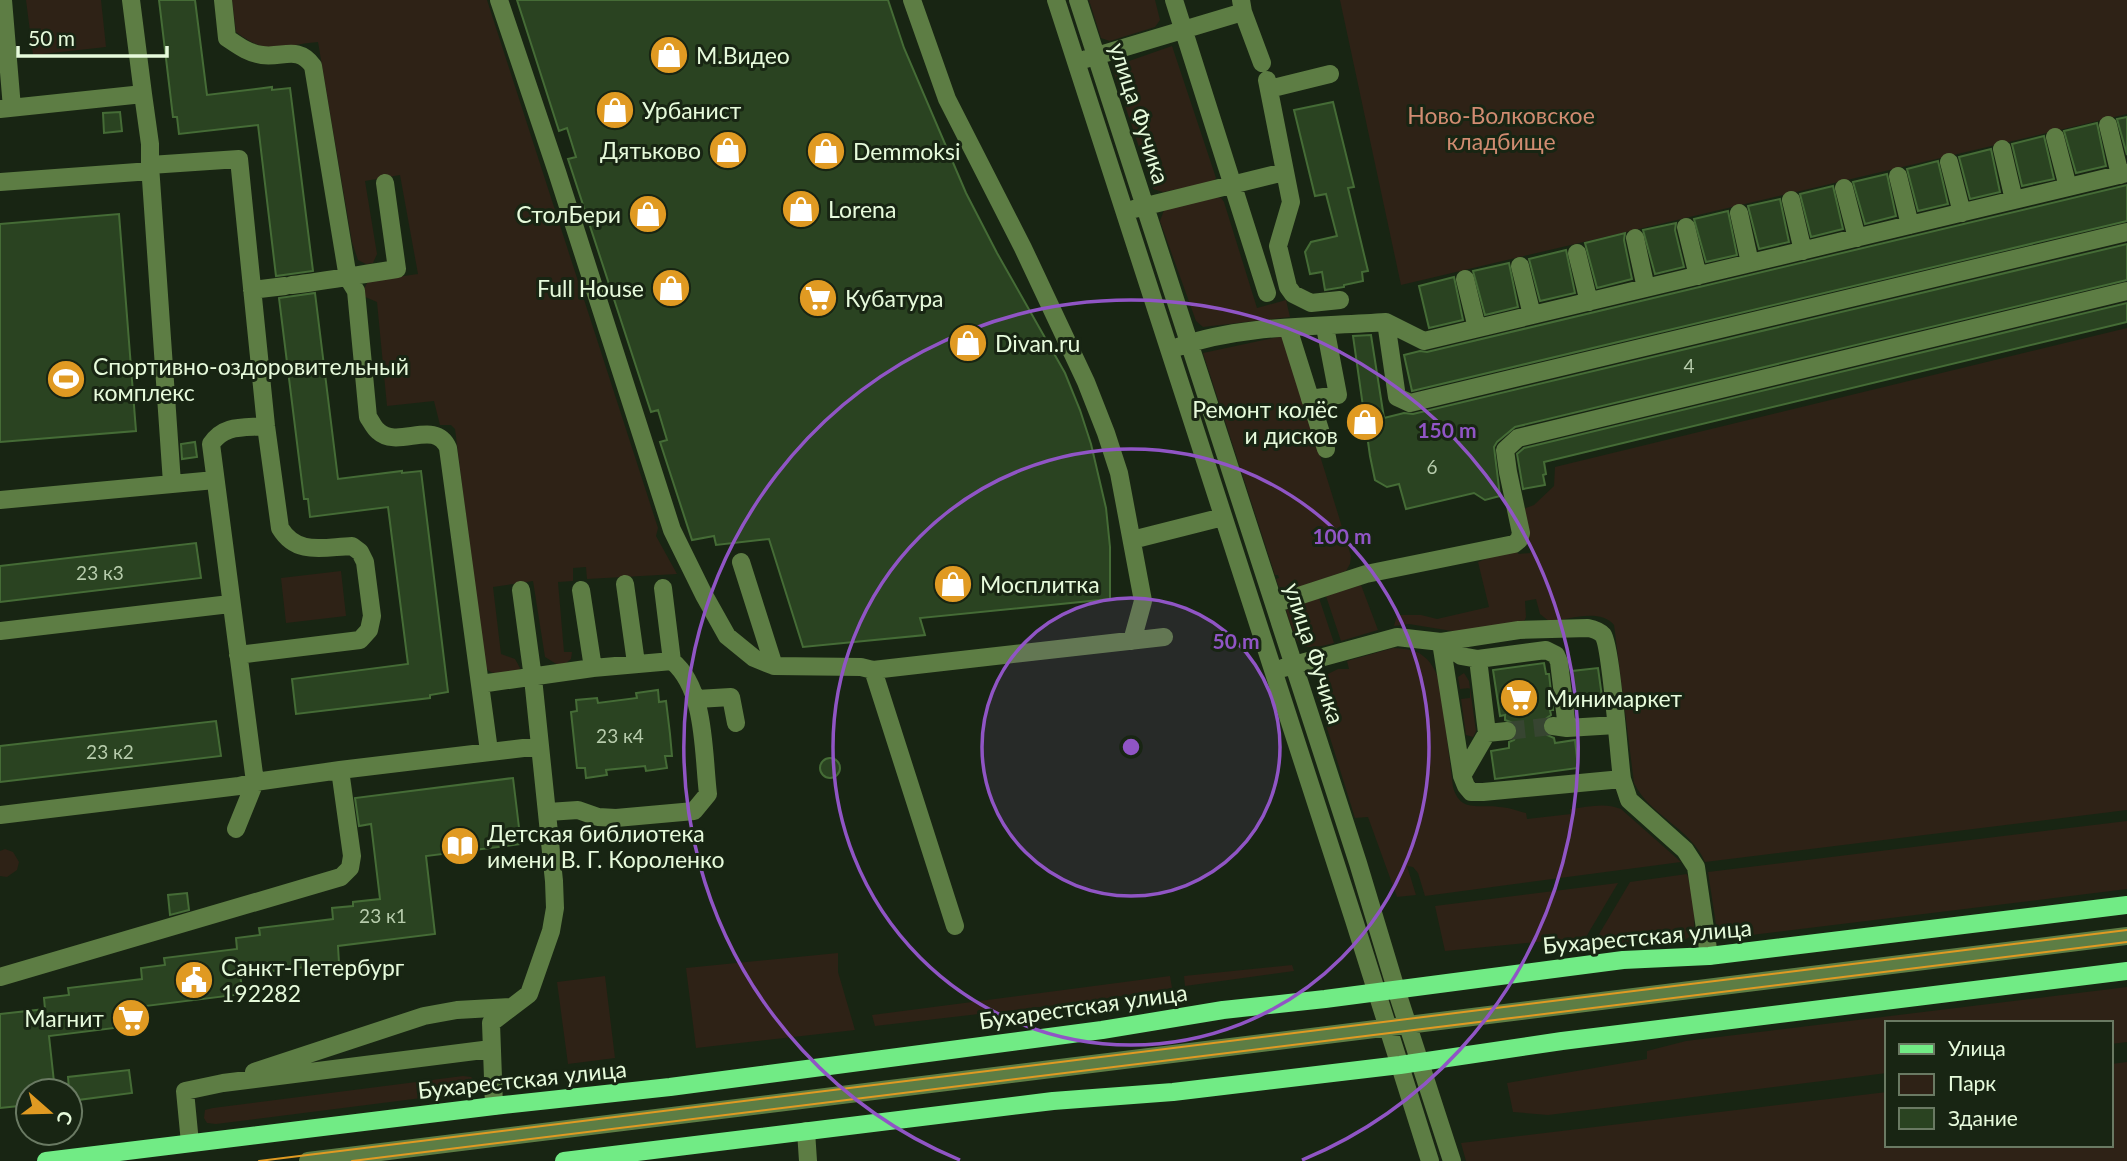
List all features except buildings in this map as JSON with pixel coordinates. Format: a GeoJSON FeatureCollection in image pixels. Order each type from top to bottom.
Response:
{"type":"FeatureCollection","features":[{"type":"Feature","properties":{"kind":"main road","name":"Бухарестская улица"},"geometry":{"type":"LineString","coordinates":[[46,1161],[670,1087],[1102,1030],[1223,1010],[1623,960],[1709,956],[2127,905]]}},
{"type":"Feature","properties":{"kind":"main road"},"geometry":{"type":"LineString","coordinates":[[564,1161],[1053,1101],[1173,1092],[1400,1065],[1562,1041],[2127,971]]}},
{"type":"Feature","properties":{"kind":"street"},"geometry":{"type":"LineString","coordinates":[[3,0],[6,108],[143,94]]}},
{"type":"Feature","properties":{"kind":"street"},"geometry":{"type":"LineString","coordinates":[[131,0],[150,144],[172,483]]}},
{"type":"Feature","properties":{"kind":"street"},"geometry":{"type":"LineString","coordinates":[[223,0],[227,38],[246,51],[264,55],[299,54],[313,65],[348,278],[356,291],[368,417],[378,431],[388,436],[436,434],[444,440],[448,448],[489,751]]}},
{"type":"Feature","properties":{"kind":"street"},"geometry":{"type":"LineString","coordinates":[[499,0],[672,530],[727,636],[754,658],[774,666],[861,667],[873,670],[1164,637]]}},
{"type":"Feature","properties":{"kind":"street"},"geometry":{"type":"LineString","coordinates":[[912,0],[947,99],[1023,248],[1086,382],[1119,473],[1143,601],[1132,641]]}},
{"type":"Feature","properties":{"kind":"street","name":"улица Фучика"},"geometry":{"type":"LineString","coordinates":[[1056,0],[1430,1161]]}},
{"type":"Feature","properties":{"kind":"street","name":"улица Фучика"},"geometry":{"type":"LineString","coordinates":[[1078,0],[1452,1161]]}},
{"type":"Feature","properties":{"kind":"street"},"geometry":{"type":"LineString","coordinates":[[1174,0],[1267,293]]}},
{"type":"Feature","properties":{"kind":"street"},"geometry":{"type":"LineString","coordinates":[[1076,62],[1184,30],[1242,6],[1266,77],[1291,202],[1278,246],[1288,287],[1293,294],[1311,303],[1340,300]]}},
{"type":"Feature","properties":{"kind":"street"},"geometry":{"type":"LineString","coordinates":[[1266,77],[1330,74]]}},
{"type":"Feature","properties":{"kind":"street"},"geometry":{"type":"LineString","coordinates":[[1168,350],[1237,334],[1386,322],[1424,341],[1962,213],[2123,174],[2108,125]]}},
{"type":"Feature","properties":{"kind":"street"},"geometry":{"type":"LineString","coordinates":[[2055,137],[2068,187]]}},
{"type":"Feature","properties":{"kind":"street"},"geometry":{"type":"LineString","coordinates":[[2002,149],[2014,200]]}},
{"type":"Feature","properties":{"kind":"street"},"geometry":{"type":"LineString","coordinates":[[0,182],[239,159],[266,426],[280,527],[285,536],[296,545],[306,548],[352,546],[360,552],[365,562],[372,616],[369,630],[360,640],[237,655]]}},
{"type":"Feature","properties":{"kind":"street"},"geometry":{"type":"LineString","coordinates":[[1949,163],[1962,213]]}},
{"type":"Feature","properties":{"kind":"street"},"geometry":{"type":"LineString","coordinates":[[1124,213],[1284,172]]}},
{"type":"Feature","properties":{"kind":"street"},"geometry":{"type":"LineString","coordinates":[[1898,176],[1910,225]]}},
{"type":"Feature","properties":{"kind":"street"},"geometry":{"type":"LineString","coordinates":[[252,290],[397,269],[385,183]]}},
{"type":"Feature","properties":{"kind":"street"},"geometry":{"type":"LineString","coordinates":[[1844,188],[1857,238]]}},
{"type":"Feature","properties":{"kind":"street"},"geometry":{"type":"LineString","coordinates":[[1791,200],[1803,251]]}},
{"type":"Feature","properties":{"kind":"street"},"geometry":{"type":"LineString","coordinates":[[1739,213],[1750,263]]}},
{"type":"Feature","properties":{"kind":"street"},"geometry":{"type":"LineString","coordinates":[[1686,227],[1698,276]]}},
{"type":"Feature","properties":{"kind":"street"},"geometry":{"type":"LineString","coordinates":[[1386,322],[1397,397],[1410,403],[2127,232]]}},
{"type":"Feature","properties":{"kind":"street"},"geometry":{"type":"LineString","coordinates":[[1635,238],[1646,288]]}},
{"type":"Feature","properties":{"kind":"street"},"geometry":{"type":"LineString","coordinates":[[1577,253],[1589,302]]}},
{"type":"Feature","properties":{"kind":"street"},"geometry":{"type":"LineString","coordinates":[[1520,266],[1532,315]]}},
{"type":"Feature","properties":{"kind":"street"},"geometry":{"type":"LineString","coordinates":[[1465,279],[1477,328]]}},
{"type":"Feature","properties":{"kind":"street"},"geometry":{"type":"LineString","coordinates":[[1274,604],[1366,574],[1514,544],[1521,533],[1505,450],[1518,438],[2127,291]]}},
{"type":"Feature","properties":{"kind":"street"},"geometry":{"type":"LineString","coordinates":[[1310,399],[1338,395],[1325,327]]}},
{"type":"Feature","properties":{"kind":"street"},"geometry":{"type":"LineString","coordinates":[[1288,328],[1326,449]]}},
{"type":"Feature","properties":{"kind":"street"},"geometry":{"type":"LineString","coordinates":[[236,829],[255,782],[211,444],[217,435],[229,429],[266,426]]}},
{"type":"Feature","properties":{"kind":"street"},"geometry":{"type":"LineString","coordinates":[[0,500],[215,480]]}},
{"type":"Feature","properties":{"kind":"street"},"geometry":{"type":"LineString","coordinates":[[1132,540],[1223,517]]}},
{"type":"Feature","properties":{"kind":"street"},"geometry":{"type":"LineString","coordinates":[[741,562],[774,666]]}},
{"type":"Feature","properties":{"kind":"street"},"geometry":{"type":"LineString","coordinates":[[625,584],[635,663]]}},
{"type":"Feature","properties":{"kind":"street"},"geometry":{"type":"LineString","coordinates":[[548,812],[578,810],[598,817],[616,818],[694,811],[708,794],[697,699],[689,679],[672,661],[663,588]]}},
{"type":"Feature","properties":{"kind":"street"},"geometry":{"type":"LineString","coordinates":[[494,1106],[491,1023],[529,994],[551,931],[555,908],[534,678],[521,590]]}},
{"type":"Feature","properties":{"kind":"street"},"geometry":{"type":"LineString","coordinates":[[581,590],[593,668]]}},
{"type":"Feature","properties":{"kind":"street"},"geometry":{"type":"LineString","coordinates":[[0,631],[230,604]]}},
{"type":"Feature","properties":{"kind":"street"},"geometry":{"type":"LineString","coordinates":[[1273,671],[1397,637],[1441,642],[1520,630],[1588,628],[1597,631],[1604,636],[1609,658],[1622,779],[1629,800],[1685,850],[1696,867],[1709,956]]}},
{"type":"Feature","properties":{"kind":"street"},"geometry":{"type":"LineString","coordinates":[[1441,642],[1461,656],[1478,659],[1546,650],[1556,655],[1560,727],[1616,724]]}},
{"type":"Feature","properties":{"kind":"street"},"geometry":{"type":"LineString","coordinates":[[1441,642],[1462,776],[1471,792],[1622,779]]}},
{"type":"Feature","properties":{"kind":"street"},"geometry":{"type":"LineString","coordinates":[[1462,776],[1487,733],[1478,659]]}},
{"type":"Feature","properties":{"kind":"street"},"geometry":{"type":"LineString","coordinates":[[480,684],[593,668],[672,661]]}},
{"type":"Feature","properties":{"kind":"street"},"geometry":{"type":"LineString","coordinates":[[873,670],[955,926]]}},
{"type":"Feature","properties":{"kind":"street"},"geometry":{"type":"LineString","coordinates":[[697,699],[732,697],[736,723]]}},
{"type":"Feature","properties":{"kind":"street"},"geometry":{"type":"LineString","coordinates":[[1487,733],[1507,731]]}},
{"type":"Feature","properties":{"kind":"street"},"geometry":{"type":"LineString","coordinates":[[0,815],[239,786],[489,751],[540,747]]}},
{"type":"Feature","properties":{"kind":"street"},"geometry":{"type":"LineString","coordinates":[[0,977],[341,877],[350,868],[352,856],[340,770]]}},
{"type":"Feature","properties":{"kind":"street"},"geometry":{"type":"LineString","coordinates":[[308,1161],[2127,936]]}},
{"type":"Feature","properties":{"kind":"street"},"geometry":{"type":"LineString","coordinates":[[223,1083],[424,1016],[457,1010],[511,1007]]}},
{"type":"Feature","properties":{"kind":"street"},"geometry":{"type":"LineString","coordinates":[[190,1143],[185,1091],[223,1083],[491,1049]]}},
{"type":"Feature","properties":{"kind":"street"},"geometry":{"type":"LineString","coordinates":[[806,1131],[808,1161]]}},
{"type":"Feature","properties":{"kind":"green space"},"geometry":{"type":"Polygon","coordinates":[[[26,0],[101,0],[106,47],[33,55],[26,0]]]}},
{"type":"Feature","properties":{"kind":"green space"},"geometry":{"type":"Polygon","coordinates":[[[232,0],[487,0],[658,528],[656,536],[677,574],[587,579],[586,567],[573,568],[573,581],[558,582],[564,652],[572,652],[571,659],[566,663],[558,665],[545,657],[533,581],[493,587],[501,654],[515,659],[520,668],[496,673],[485,667],[455,429],[451,425],[440,425],[434,401],[387,406],[377,302],[363,296],[368,281],[418,274],[400,175],[365,181],[377,254],[373,263],[366,264],[358,260],[352,242],[318,42],[275,47],[257,45],[236,32],[232,0]]]}},
{"type":"Feature","properties":{"kind":"green space"},"geometry":{"type":"Polygon","coordinates":[[[1089,0],[1155,0],[1160,20],[1155,27],[1110,41],[1101,38],[1089,0]]]}},
{"type":"Feature","properties":{"kind":"green space","name":"Ново-Волковское кладбище"},"geometry":{"type":"Polygon","coordinates":[[[1340,0],[2127,0],[2127,114],[1401,285],[1340,0]]]}},
{"type":"Feature","properties":{"kind":"green space"},"geometry":{"type":"Polygon","coordinates":[[[1172,46],[1216,178],[1213,182],[1163,192],[1153,189],[1112,67],[1172,46]]]}},
{"type":"Feature","properties":{"kind":"green space"},"geometry":{"type":"Polygon","coordinates":[[[1217,197],[1224,202],[1257,308],[1286,300],[1290,317],[1203,327],[1196,321],[1160,221],[1164,210],[1217,197]]]}},
{"type":"Feature","properties":{"kind":"green space"},"geometry":{"type":"Polygon","coordinates":[[[2127,328],[2127,810],[1705,862],[1699,850],[1650,804],[1634,783],[1614,625],[1608,620],[1584,616],[1550,622],[1540,614],[1536,599],[1525,601],[1524,622],[1458,632],[1409,624],[1394,626],[1397,615],[1421,615],[1437,619],[1489,607],[1478,562],[1512,549],[1519,554],[1530,553],[1523,509],[1534,505],[1554,486],[1555,467],[2127,328]]]}},
{"type":"Feature","properties":{"kind":"green space"},"geometry":{"type":"Polygon","coordinates":[[[1283,336],[1351,556],[1346,571],[1281,593],[1276,579],[1279,578],[1275,575],[1203,353],[1283,336]]]}},
{"type":"Feature","properties":{"kind":"green space"},"geometry":{"type":"Polygon","coordinates":[[[341,571],[346,616],[286,623],[281,578],[341,571]]]}},
{"type":"Feature","properties":{"kind":"green space"},"geometry":{"type":"Polygon","coordinates":[[[1361,585],[1378,630],[1341,641],[1326,596],[1361,585]]]}},
{"type":"Feature","properties":{"kind":"green space"},"geometry":{"type":"Polygon","coordinates":[[[1319,598],[1334,643],[1305,646],[1296,638],[1286,610],[1319,598]]]}},
{"type":"Feature","properties":{"kind":"green space"},"geometry":{"type":"Polygon","coordinates":[[[1393,648],[1410,650],[1423,656],[1440,682],[1453,787],[1460,801],[1471,806],[1512,809],[1526,813],[1527,819],[1571,814],[1570,809],[1590,806],[1615,807],[1621,809],[1681,862],[1425,896],[1418,873],[1413,867],[1407,866],[1416,895],[1397,897],[1368,817],[1355,818],[1317,696],[1322,677],[1338,669],[1349,669],[1347,661],[1393,648]]]}},
{"type":"Feature","properties":{"kind":"green space"},"geometry":{"type":"Polygon","coordinates":[[[1464,673],[1470,688],[1460,689],[1458,677],[1464,673]]]}},
{"type":"Feature","properties":{"kind":"green space"},"geometry":{"type":"Polygon","coordinates":[[[1470,688],[1476,731],[1473,737],[1466,735],[1461,699],[1470,698],[1470,688]]]}},
{"type":"Feature","properties":{"kind":"green space"},"geometry":{"type":"Polygon","coordinates":[[[2127,821],[2127,889],[1735,937],[1723,934],[1716,925],[1708,872],[2127,821]]]}},
{"type":"Feature","properties":{"kind":"green space"},"geometry":{"type":"Polygon","coordinates":[[[5,849],[13,852],[19,862],[17,870],[7,877],[0,876],[0,851],[5,849]]]}},
{"type":"Feature","properties":{"kind":"green space"},"geometry":{"type":"Polygon","coordinates":[[[1687,874],[1694,919],[1691,935],[1681,941],[1598,945],[1598,936],[1630,882],[1687,874]]]}},
{"type":"Feature","properties":{"kind":"green space"},"geometry":{"type":"Polygon","coordinates":[[[1618,883],[1586,937],[1445,951],[1435,906],[1618,883]]]}},
{"type":"Feature","properties":{"kind":"green space"},"geometry":{"type":"Polygon","coordinates":[[[838,953],[838,972],[855,1030],[696,1048],[686,968],[838,953]]]}},
{"type":"Feature","properties":{"kind":"green space"},"geometry":{"type":"Polygon","coordinates":[[[1292,965],[1294,971],[1185,986],[1184,976],[1292,965]]]}},
{"type":"Feature","properties":{"kind":"green space"},"geometry":{"type":"Polygon","coordinates":[[[605,976],[615,1058],[568,1064],[557,982],[605,976]]]}},
{"type":"Feature","properties":{"kind":"green space"},"geometry":{"type":"Polygon","coordinates":[[[1170,976],[1172,988],[1083,1002],[875,1026],[872,1015],[1170,976]]]}},
{"type":"Feature","properties":{"kind":"green space"},"geometry":{"type":"Polygon","coordinates":[[[2127,987],[2127,1042],[2113,1044],[2113,1021],[1885,1021],[1885,1073],[1548,1115],[1513,1112],[1507,1083],[1647,1059],[1647,1051],[1686,1041],[2127,987]]]}},
{"type":"Feature","properties":{"kind":"green space"},"geometry":{"type":"Polygon","coordinates":[[[2127,1062],[2127,1161],[1466,1161],[1461,1143],[1885,1092],[1885,1147],[2113,1147],[2113,1064],[2127,1062]]]}},
{"type":"Feature","properties":{"kind":"green space"},"geometry":{"type":"Polygon","coordinates":[[[471,1077],[475,1081],[474,1088],[469,1092],[216,1124],[207,1123],[204,1118],[205,1110],[213,1108],[471,1077]]]}},
{"type":"Feature","properties":{"kind":"tunnel"},"geometry":{"type":"LineString","coordinates":[[1507,731],[1553,726]]}},
{"type":"Feature","properties":{"kind":"tram line"},"geometry":{"type":"LineString","coordinates":[[259,1161],[2127,930]]}},
{"type":"Feature","properties":{"kind":"tram line"},"geometry":{"type":"LineString","coordinates":[[352,1161],[2127,942]]}},
{"type":"Feature","properties":{"kind":"place","name":"М.Видео"},"geometry":{"type":"Point","coordinates":[669,55]}},
{"type":"Feature","properties":{"kind":"place","name":"Урбанист"},"geometry":{"type":"Point","coordinates":[615,110]}},
{"type":"Feature","properties":{"kind":"place","name":"Дятьково"},"geometry":{"type":"Point","coordinates":[728,150]}},
{"type":"Feature","properties":{"kind":"place","name":"Demmoksi"},"geometry":{"type":"Point","coordinates":[826,151]}},
{"type":"Feature","properties":{"kind":"place","name":"Lorena"},"geometry":{"type":"Point","coordinates":[801,209]}},
{"type":"Feature","properties":{"kind":"place","name":"СтолБери"},"geometry":{"type":"Point","coordinates":[648,214]}},
{"type":"Feature","properties":{"kind":"place","name":"Full House"},"geometry":{"type":"Point","coordinates":[671,288]}},
{"type":"Feature","properties":{"kind":"place","name":"Кубатура"},"geometry":{"type":"Point","coordinates":[818,298]}},
{"type":"Feature","properties":{"kind":"place","name":"Divan.ru"},"geometry":{"type":"Point","coordinates":[968,343]}},
{"type":"Feature","properties":{"kind":"place","name":"Спортивно-оздоровительный комплекс"},"geometry":{"type":"Point","coordinates":[66,379]}},
{"type":"Feature","properties":{"kind":"place","name":"Ремонт колёс и дисков"},"geometry":{"type":"Point","coordinates":[1365,422]}},
{"type":"Feature","properties":{"kind":"place","name":"Мосплитка"},"geometry":{"type":"Point","coordinates":[953,584]}},
{"type":"Feature","properties":{"kind":"place","name":"Минимаркет"},"geometry":{"type":"Point","coordinates":[1519,698]}},
{"type":"Feature","properties":{"kind":"place","name":"Детская библиотека имени В. Г. Короленко"},"geometry":{"type":"Point","coordinates":[460,846]}},
{"type":"Feature","properties":{"kind":"place","name":"Санкт-Петербург 192282"},"geometry":{"type":"Point","coordinates":[194,980]}},
{"type":"Feature","properties":{"kind":"place","name":"Магнит"},"geometry":{"type":"Point","coordinates":[131,1018]}}]}
